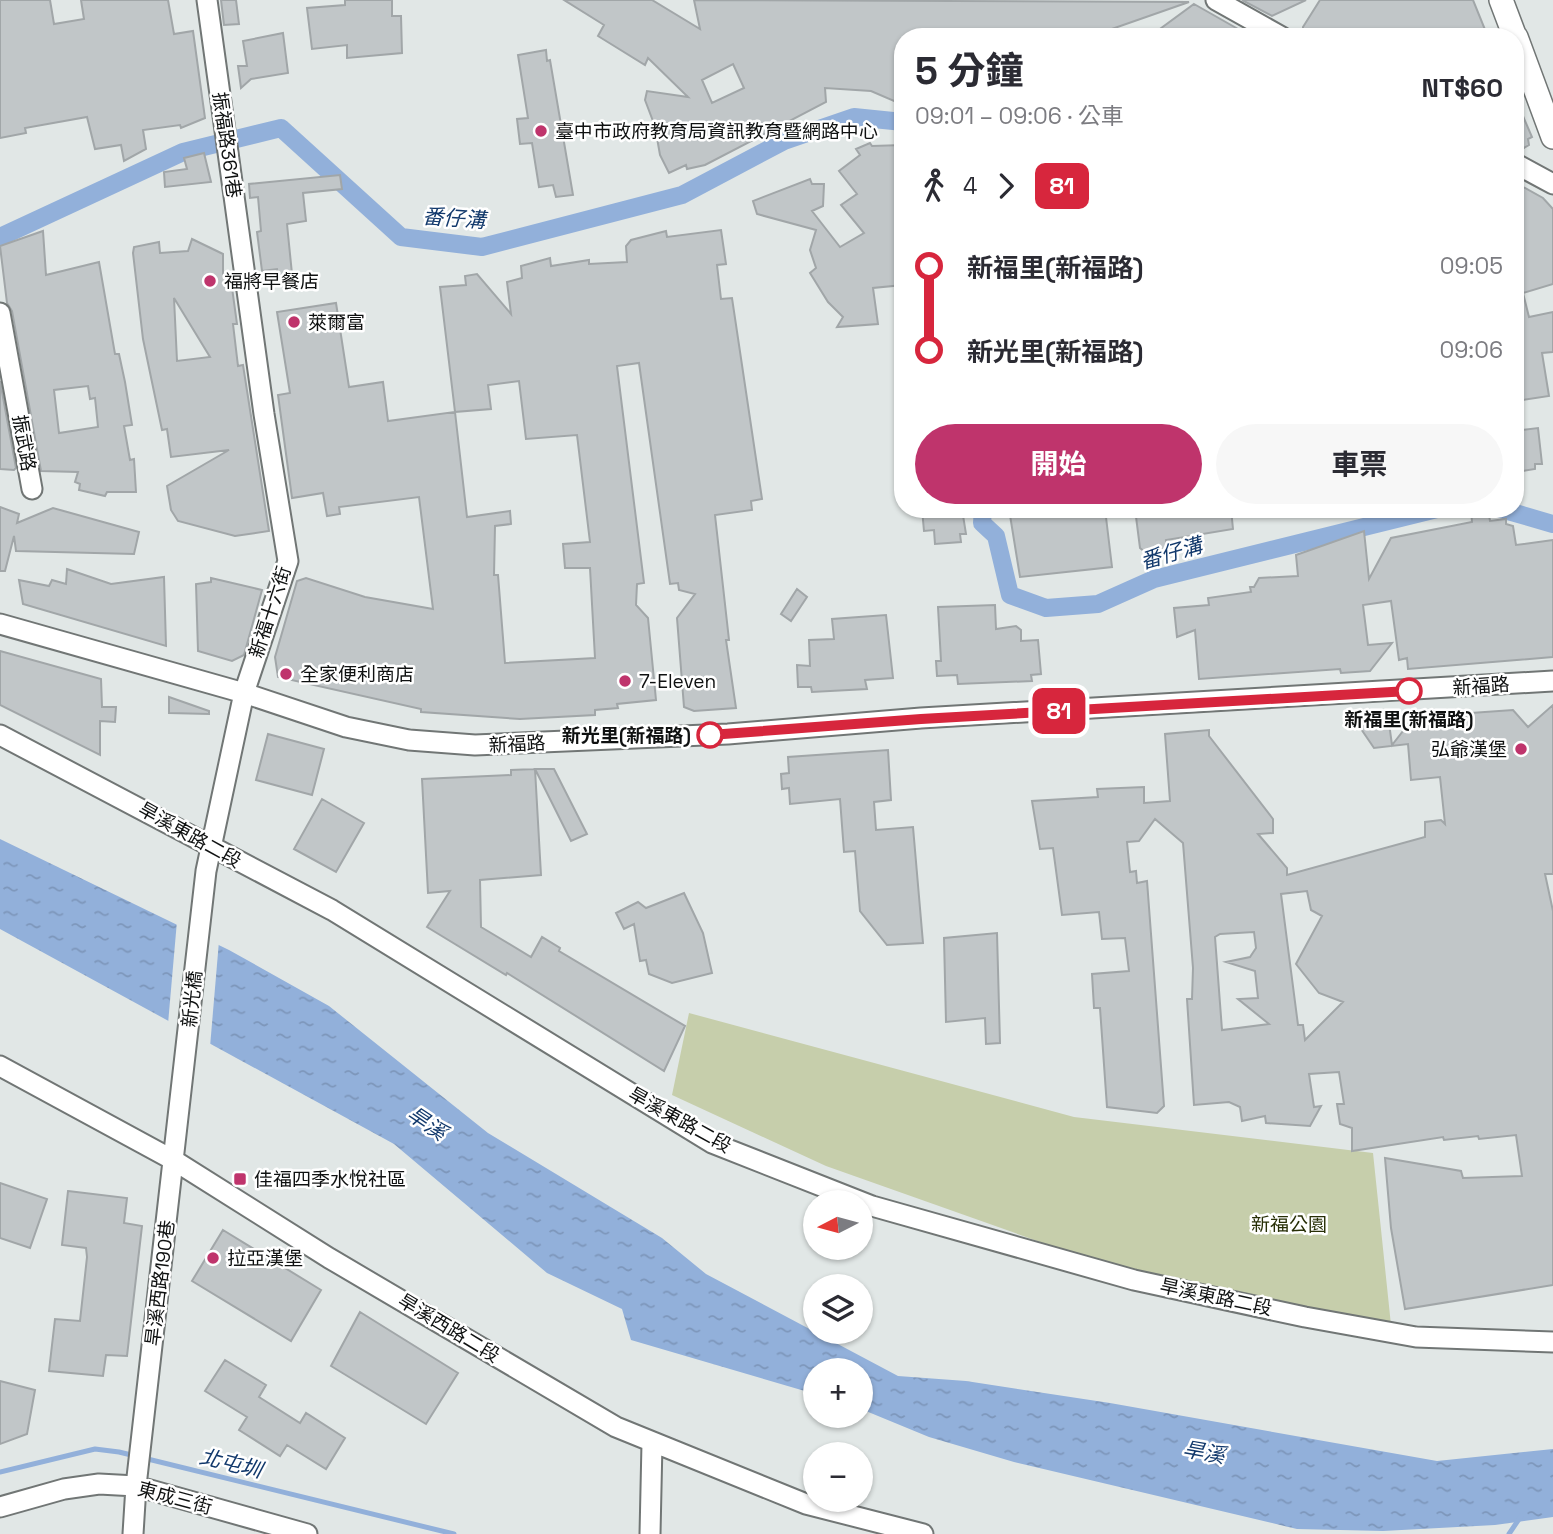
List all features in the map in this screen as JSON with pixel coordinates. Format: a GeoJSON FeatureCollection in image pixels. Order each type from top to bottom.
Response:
{"type":"FeatureCollection","features":[{"type":"Feature","properties":{"kind":"street","name":"振福路361巷"},"geometry":{"type":"LineString","coordinates":[[206,0],[247,289]]}},
{"type":"Feature","properties":{"kind":"street"},"geometry":{"type":"LineString","coordinates":[[1216,0],[1266,28]]}},
{"type":"Feature","properties":{"kind":"street"},"geometry":{"type":"LineString","coordinates":[[1501,0],[1512,28]]}},
{"type":"Feature","properties":{"kind":"street"},"geometry":{"type":"LineString","coordinates":[[1524,59],[1553,137]]}},
{"type":"Feature","properties":{"kind":"street"},"geometry":{"type":"LineString","coordinates":[[1524,168],[1553,184]]}},
{"type":"Feature","properties":{"kind":"street","name":"新福十六街"},"geometry":{"type":"LineString","coordinates":[[212,848],[244,693],[288,561],[247,289]]}},
{"type":"Feature","properties":{"kind":"street","name":"振武路"},"geometry":{"type":"LineString","coordinates":[[0,313],[32,489]]}},
{"type":"Feature","properties":{"kind":"street","name":"新福路"},"geometry":{"type":"LineString","coordinates":[[0,624],[244,693],[346,727],[409,740],[475,746],[728,734],[921,719],[1553,681]]}},
{"type":"Feature","properties":{"kind":"street","name":"旱溪東路二段"},"geometry":{"type":"LineString","coordinates":[[0,735],[332,910],[712,1143],[872,1206],[1134,1280],[1305,1317],[1416,1337],[1553,1342]]}},
{"type":"Feature","properties":{"kind":"street","name":"新光橋"},"geometry":{"type":"LineString","coordinates":[[177,1126],[206,871],[212,848]]}},
{"type":"Feature","properties":{"kind":"street","name":"旱溪西路二段"},"geometry":{"type":"LineString","coordinates":[[0,1066],[175,1161],[376,1286],[616,1427],[806,1504],[923,1534]]}},
{"type":"Feature","properties":{"kind":"street","name":"旱溪西路190巷"},"geometry":{"type":"LineString","coordinates":[[133,1534],[136,1482],[177,1126]]}},
{"type":"Feature","properties":{"kind":"street"},"geometry":{"type":"LineString","coordinates":[[650,1534],[652,1443]]}},
{"type":"Feature","properties":{"kind":"street","name":"東成三街"},"geometry":{"type":"LineString","coordinates":[[0,1507],[64,1489],[99,1483],[136,1482],[307,1534]]}},
{"type":"Feature","properties":{"kind":"green space","name":"新福公園"},"geometry":{"type":"Polygon","coordinates":[[[689,1013],[1074,1117],[1373,1153],[1391,1325],[1139,1277],[826,1166],[672,1095],[689,1013]]]}},
{"type":"Feature","properties":{"kind":"water","name":"旱溪"},"geometry":{"type":"Polygon","coordinates":[[[0,839],[229,950],[329,1006],[488,1133],[662,1238],[706,1274],[803,1326],[803,1344],[838,1344],[864,1358],[803,1358],[803,1390],[631,1340],[622,1309],[547,1273],[394,1144],[0,929],[0,839]]]}},
{"type":"Feature","properties":{"kind":"water","name":"旱溪"},"geometry":{"type":"Polygon","coordinates":[[[873,1363],[898,1376],[966,1381],[1110,1403],[1437,1461],[1553,1449],[1553,1517],[1495,1525],[1383,1531],[1297,1529],[1014,1462],[929,1437],[873,1414],[873,1363]]]}},
{"type":"Feature","properties":{"kind":"pier"},"geometry":{"type":"Polygon","coordinates":[[[177,921],[219,941],[210,1047],[168,1024],[177,921]]]}},
{"type":"Feature","properties":{"kind":"building"},"geometry":{"type":"Polygon","coordinates":[[[0,0],[50,0],[54,24],[84,19],[81,0],[168,0],[174,34],[193,31],[205,118],[181,128],[180,125],[143,130],[146,149],[124,161],[121,145],[95,149],[87,117],[25,128],[26,133],[0,138],[0,0]]]}},
{"type":"Feature","properties":{"kind":"building"},"geometry":{"type":"Polygon","coordinates":[[[221,0],[236,0],[239,24],[224,25],[221,0]]]}},
{"type":"Feature","properties":{"kind":"building"},"geometry":{"type":"Polygon","coordinates":[[[345,0],[392,0],[392,16],[401,16],[402,53],[347,58],[347,45],[312,49],[307,8],[345,5],[345,0]]]}},
{"type":"Feature","properties":{"kind":"building"},"geometry":{"type":"Polygon","coordinates":[[[564,0],[652,0],[700,29],[694,0],[1189,2],[1115,28],[894,28],[894,101],[871,91],[825,88],[826,102],[705,165],[687,169],[686,165],[669,173],[660,155],[659,137],[645,100],[647,91],[688,97],[648,58],[645,65],[598,36],[604,25],[564,0]],[[733,64],[702,80],[712,103],[744,88],[733,64]]]}},
{"type":"Feature","properties":{"kind":"building"},"geometry":{"type":"Polygon","coordinates":[[[1242,0],[1306,0],[1272,16],[1242,0]]]}},
{"type":"Feature","properties":{"kind":"building"},"geometry":{"type":"Polygon","coordinates":[[[1320,0],[1473,0],[1484,28],[1303,28],[1320,0]]]}},
{"type":"Feature","properties":{"kind":"building"},"geometry":{"type":"Polygon","coordinates":[[[1194,4],[1236,28],[1161,28],[1194,4]]]}},
{"type":"Feature","properties":{"kind":"building"},"geometry":{"type":"Polygon","coordinates":[[[283,33],[288,73],[251,79],[241,88],[238,66],[247,66],[243,41],[283,33]]]}},
{"type":"Feature","properties":{"kind":"building","name":"臺中市政府教育局資訊教育暨網路中心"},"geometry":{"type":"Polygon","coordinates":[[[546,50],[547,61],[550,60],[573,195],[556,197],[553,185],[539,187],[532,143],[520,144],[517,119],[528,118],[518,55],[546,50]]]}},
{"type":"Feature","properties":{"kind":"building"},"geometry":{"type":"Polygon","coordinates":[[[1524,118],[1532,137],[1528,139],[1529,145],[1524,148],[1524,118]]]}},
{"type":"Feature","properties":{"kind":"building"},"geometry":{"type":"Polygon","coordinates":[[[870,143],[872,146],[894,145],[894,286],[873,288],[878,324],[837,327],[843,317],[828,302],[810,273],[816,268],[810,250],[816,230],[757,214],[753,201],[810,179],[812,184],[824,184],[823,206],[812,211],[840,247],[864,233],[841,205],[857,194],[839,171],[860,155],[856,149],[870,143]]]}},
{"type":"Feature","properties":{"kind":"building"},"geometry":{"type":"Polygon","coordinates":[[[204,153],[211,182],[165,187],[164,172],[187,169],[184,158],[204,153]]]}},
{"type":"Feature","properties":{"kind":"building"},"geometry":{"type":"Polygon","coordinates":[[[340,175],[342,189],[303,193],[306,221],[287,224],[292,274],[278,276],[277,269],[262,271],[257,232],[261,231],[258,197],[250,198],[249,184],[340,175]]]}},
{"type":"Feature","properties":{"kind":"building"},"geometry":{"type":"Polygon","coordinates":[[[1524,187],[1543,198],[1553,209],[1553,284],[1524,293],[1524,187]]]}},
{"type":"Feature","properties":{"kind":"building"},"geometry":{"type":"Polygon","coordinates":[[[721,230],[726,264],[717,265],[721,299],[732,298],[762,499],[751,501],[752,510],[715,515],[729,640],[726,640],[736,708],[694,711],[684,707],[677,618],[695,594],[679,590],[678,583],[670,584],[639,363],[617,366],[644,583],[637,584],[636,605],[648,618],[656,700],[617,704],[618,708],[595,710],[595,715],[520,719],[421,712],[421,709],[278,677],[275,657],[297,581],[306,578],[365,597],[433,609],[419,497],[339,507],[340,514],[327,516],[323,493],[292,498],[278,395],[290,393],[277,312],[336,303],[349,387],[383,382],[388,421],[455,412],[440,287],[466,285],[465,276],[477,274],[511,314],[507,282],[522,278],[521,266],[550,258],[551,266],[589,260],[589,264],[627,262],[626,246],[631,240],[666,231],[667,237],[721,230]],[[519,381],[488,385],[491,409],[455,412],[467,517],[510,511],[511,524],[495,526],[494,575],[498,575],[505,663],[595,658],[590,568],[565,568],[563,544],[590,542],[577,435],[526,439],[519,381]]]}},
{"type":"Feature","properties":{"kind":"building"},"geometry":{"type":"Polygon","coordinates":[[[43,231],[46,275],[99,262],[115,354],[119,354],[132,425],[124,426],[130,460],[134,459],[136,492],[107,492],[105,496],[79,490],[80,484],[75,482],[78,472],[41,471],[12,311],[7,303],[0,246],[43,231]],[[88,386],[54,390],[59,433],[98,427],[95,398],[90,399],[88,386]]]}},
{"type":"Feature","properties":{"kind":"building"},"geometry":{"type":"Polygon","coordinates":[[[192,239],[223,254],[223,274],[230,273],[237,324],[233,324],[238,366],[243,365],[269,531],[235,536],[178,521],[171,510],[167,486],[229,450],[171,457],[167,429],[162,430],[143,339],[133,253],[134,247],[159,242],[160,253],[188,251],[192,239]],[[174,298],[177,361],[210,357],[174,298]]]}},
{"type":"Feature","properties":{"kind":"building"},"geometry":{"type":"Polygon","coordinates":[[[1524,297],[1529,317],[1553,312],[1553,352],[1542,353],[1549,396],[1524,400],[1524,297]]]}},
{"type":"Feature","properties":{"kind":"building"},"geometry":{"type":"Polygon","coordinates":[[[0,381],[16,468],[14,470],[0,469],[0,381]]]}},
{"type":"Feature","properties":{"kind":"building"},"geometry":{"type":"Polygon","coordinates":[[[1538,428],[1542,464],[1535,464],[1535,469],[1524,471],[1524,430],[1538,428]]]}},
{"type":"Feature","properties":{"kind":"building"},"geometry":{"type":"Polygon","coordinates":[[[0,507],[19,514],[17,523],[53,508],[139,532],[134,554],[16,551],[14,536],[5,571],[0,571],[0,507]]]}},
{"type":"Feature","properties":{"kind":"building"},"geometry":{"type":"Polygon","coordinates":[[[923,518],[963,518],[966,534],[960,534],[961,542],[935,544],[934,530],[924,531],[923,518]]]}},
{"type":"Feature","properties":{"kind":"building"},"geometry":{"type":"Polygon","coordinates":[[[1010,518],[1106,518],[1112,567],[1020,577],[1010,518]]]}},
{"type":"Feature","properties":{"kind":"building"},"geometry":{"type":"Polygon","coordinates":[[[1136,518],[1232,518],[1233,529],[1166,540],[1167,552],[1152,558],[1140,548],[1136,518]]]}},
{"type":"Feature","properties":{"kind":"building"},"geometry":{"type":"Polygon","coordinates":[[[1472,518],[1490,518],[1490,521],[1506,519],[1506,524],[1513,526],[1516,545],[1553,540],[1553,657],[1408,669],[1407,658],[1399,660],[1391,601],[1363,605],[1368,645],[1392,643],[1370,671],[1341,673],[1340,669],[1199,679],[1195,630],[1177,637],[1174,608],[1209,605],[1208,598],[1251,592],[1250,587],[1254,587],[1259,578],[1298,576],[1296,555],[1364,531],[1369,579],[1391,538],[1472,522],[1472,518]]]}},
{"type":"Feature","properties":{"kind":"building"},"geometry":{"type":"Polygon","coordinates":[[[67,569],[111,584],[164,577],[166,646],[23,604],[19,580],[49,586],[52,580],[66,584],[67,569]]]}},
{"type":"Feature","properties":{"kind":"building"},"geometry":{"type":"Polygon","coordinates":[[[211,578],[262,590],[244,655],[232,661],[198,651],[196,584],[211,582],[211,578]]]}},
{"type":"Feature","properties":{"kind":"building"},"geometry":{"type":"Polygon","coordinates":[[[797,589],[807,597],[791,621],[781,614],[797,589]]]}},
{"type":"Feature","properties":{"kind":"building"},"geometry":{"type":"Polygon","coordinates":[[[995,605],[996,629],[1016,626],[1021,630],[1021,641],[1038,640],[1041,674],[1031,675],[1032,681],[958,684],[957,675],[937,676],[936,661],[941,661],[938,607],[995,605]]]}},
{"type":"Feature","properties":{"kind":"building"},"geometry":{"type":"Polygon","coordinates":[[[886,615],[893,678],[865,680],[867,689],[812,692],[811,687],[798,687],[797,665],[810,666],[809,640],[834,639],[832,619],[886,615]]]}},
{"type":"Feature","properties":{"kind":"building"},"geometry":{"type":"Polygon","coordinates":[[[0,651],[101,679],[102,707],[116,707],[115,722],[100,721],[100,755],[0,705],[0,651]]]}},
{"type":"Feature","properties":{"kind":"building"},"geometry":{"type":"Polygon","coordinates":[[[169,697],[209,711],[209,714],[169,713],[169,697]]]}},
{"type":"Feature","properties":{"kind":"building"},"geometry":{"type":"Polygon","coordinates":[[[1553,705],[1553,874],[1545,874],[1553,911],[1553,1285],[1405,1309],[1391,1228],[1385,1158],[1461,1171],[1463,1178],[1522,1176],[1516,1135],[1444,1140],[1443,1137],[1352,1151],[1352,1128],[1340,1124],[1337,1104],[1344,1104],[1339,1072],[1309,1074],[1314,1107],[1321,1106],[1310,1126],[1266,1123],[1265,1116],[1242,1121],[1240,1107],[1229,1102],[1194,1105],[1187,999],[1192,999],[1193,968],[1183,843],[1155,819],[1139,841],[1127,842],[1130,872],[1136,871],[1137,883],[1147,881],[1164,1106],[1157,1113],[1107,1107],[1100,1008],[1094,1008],[1092,974],[1129,971],[1125,938],[1102,939],[1099,912],[1062,915],[1053,848],[1040,849],[1032,801],[1098,797],[1097,789],[1144,787],[1144,803],[1170,801],[1165,734],[1209,730],[1209,736],[1273,819],[1273,833],[1258,834],[1287,868],[1287,875],[1425,837],[1425,822],[1441,820],[1445,824],[1440,777],[1411,780],[1408,744],[1374,748],[1357,723],[1371,721],[1371,716],[1388,716],[1392,745],[1414,717],[1513,710],[1528,727],[1553,705]],[[1307,891],[1281,894],[1298,1025],[1303,1025],[1305,1040],[1343,1002],[1319,993],[1296,964],[1322,916],[1311,910],[1307,891]],[[1254,932],[1220,934],[1215,937],[1222,1030],[1269,1024],[1238,999],[1258,998],[1255,971],[1226,962],[1250,957],[1256,948],[1254,932]]]}},
{"type":"Feature","properties":{"kind":"building"},"geometry":{"type":"Polygon","coordinates":[[[268,734],[324,749],[312,795],[256,780],[268,734]]]}},
{"type":"Feature","properties":{"kind":"building"},"geometry":{"type":"Polygon","coordinates":[[[888,750],[891,800],[874,802],[876,830],[913,827],[923,943],[887,945],[860,911],[855,851],[844,852],[840,799],[790,804],[789,788],[782,789],[781,774],[789,773],[788,757],[888,750]]]}},
{"type":"Feature","properties":{"kind":"building"},"geometry":{"type":"Polygon","coordinates":[[[535,769],[554,769],[587,834],[571,841],[535,769]]]}},
{"type":"Feature","properties":{"kind":"building"},"geometry":{"type":"Polygon","coordinates":[[[535,769],[541,875],[480,880],[481,927],[531,957],[542,937],[560,948],[559,951],[685,1026],[664,1071],[507,973],[506,975],[427,927],[450,891],[428,893],[422,779],[511,775],[511,770],[535,769]]]}},
{"type":"Feature","properties":{"kind":"building"},"geometry":{"type":"Polygon","coordinates":[[[322,799],[364,823],[336,872],[294,849],[322,799]]]}},
{"type":"Feature","properties":{"kind":"building"},"geometry":{"type":"Polygon","coordinates":[[[684,893],[703,933],[712,973],[672,983],[649,974],[646,960],[640,961],[634,924],[624,929],[616,913],[638,902],[646,908],[684,893]]]}},
{"type":"Feature","properties":{"kind":"building"},"geometry":{"type":"Polygon","coordinates":[[[997,933],[1000,1043],[986,1044],[985,1018],[946,1022],[944,938],[997,933]]]}},
{"type":"Feature","properties":{"kind":"building"},"geometry":{"type":"Polygon","coordinates":[[[0,1183],[47,1199],[30,1248],[0,1238],[0,1183]]]}},
{"type":"Feature","properties":{"kind":"building"},"geometry":{"type":"Polygon","coordinates":[[[68,1191],[127,1198],[124,1223],[142,1226],[127,1356],[106,1355],[103,1376],[49,1371],[55,1319],[80,1321],[87,1257],[86,1248],[62,1245],[68,1191]]]}},
{"type":"Feature","properties":{"kind":"building"},"geometry":{"type":"Polygon","coordinates":[[[223,1230],[321,1290],[291,1341],[192,1281],[223,1230]]]}},
{"type":"Feature","properties":{"kind":"building"},"geometry":{"type":"Polygon","coordinates":[[[360,1312],[458,1373],[426,1424],[331,1366],[360,1312]]]}},
{"type":"Feature","properties":{"kind":"building"},"geometry":{"type":"Polygon","coordinates":[[[225,1360],[266,1385],[259,1397],[300,1423],[306,1413],[345,1438],[326,1469],[287,1445],[280,1456],[239,1430],[247,1417],[205,1391],[225,1360]]]}},
{"type":"Feature","properties":{"kind":"building"},"geometry":{"type":"Polygon","coordinates":[[[0,1381],[35,1390],[27,1434],[0,1444],[0,1381]]]}},
{"type":"Feature","properties":{"kind":"waterway","name":"番仔溝"},"geometry":{"type":"LineString","coordinates":[[0,237],[183,152],[281,128],[401,237],[482,247],[682,195],[784,141],[854,117],[894,121]]}},
{"type":"Feature","properties":{"kind":"waterway","name":"番仔溝"},"geometry":{"type":"LineString","coordinates":[[1524,516],[1553,524]]}},
{"type":"Feature","properties":{"kind":"waterway","name":"番仔溝"},"geometry":{"type":"LineString","coordinates":[[982,518],[982,523],[996,536],[1010,595],[1046,608],[1098,604],[1154,579],[1401,518]]}},
{"type":"Feature","properties":{"kind":"waterway","name":"北屯圳"},"geometry":{"type":"LineString","coordinates":[[0,1472],[95,1449],[119,1452],[454,1534]]}},
{"type":"Feature","properties":{"kind":"waterway","name":"北屯圳"},"geometry":{"type":"LineString","coordinates":[[1509,1534],[1521,1516]]}},
{"type":"Feature","properties":{"kind":"bus line","name":"81"},"geometry":{"type":"LineString","coordinates":[[710,735],[921,719],[1409,691]]}},
{"type":"Feature","properties":{"kind":"place","name":"臺中市政府教育局資訊教育暨網路中心"},"geometry":{"type":"Point","coordinates":[541,131]}},
{"type":"Feature","properties":{"kind":"place","name":"福將早餐店"},"geometry":{"type":"Point","coordinates":[210,281]}},
{"type":"Feature","properties":{"kind":"place","name":"萊爾富"},"geometry":{"type":"Point","coordinates":[294,322]}},
{"type":"Feature","properties":{"kind":"place","name":"全家便利商店"},"geometry":{"type":"Point","coordinates":[286,674]}},
{"type":"Feature","properties":{"kind":"place","name":"7-Eleven"},"geometry":{"type":"Point","coordinates":[625,681]}},
{"type":"Feature","properties":{"kind":"place","name":"新福里(新福路)"},"geometry":{"type":"Point","coordinates":[1409,691]}},
{"type":"Feature","properties":{"kind":"place","name":"新光里(新福路)"},"geometry":{"type":"Point","coordinates":[710,735]}},
{"type":"Feature","properties":{"kind":"place","name":"弘爺漢堡"},"geometry":{"type":"Point","coordinates":[1521,749]}},
{"type":"Feature","properties":{"kind":"place","name":"佳福四季水悅社區"},"geometry":{"type":"Point","coordinates":[240,1179]}},
{"type":"Feature","properties":{"kind":"place","name":"拉亞漢堡"},"geometry":{"type":"Point","coordinates":[213,1258]}}]}
